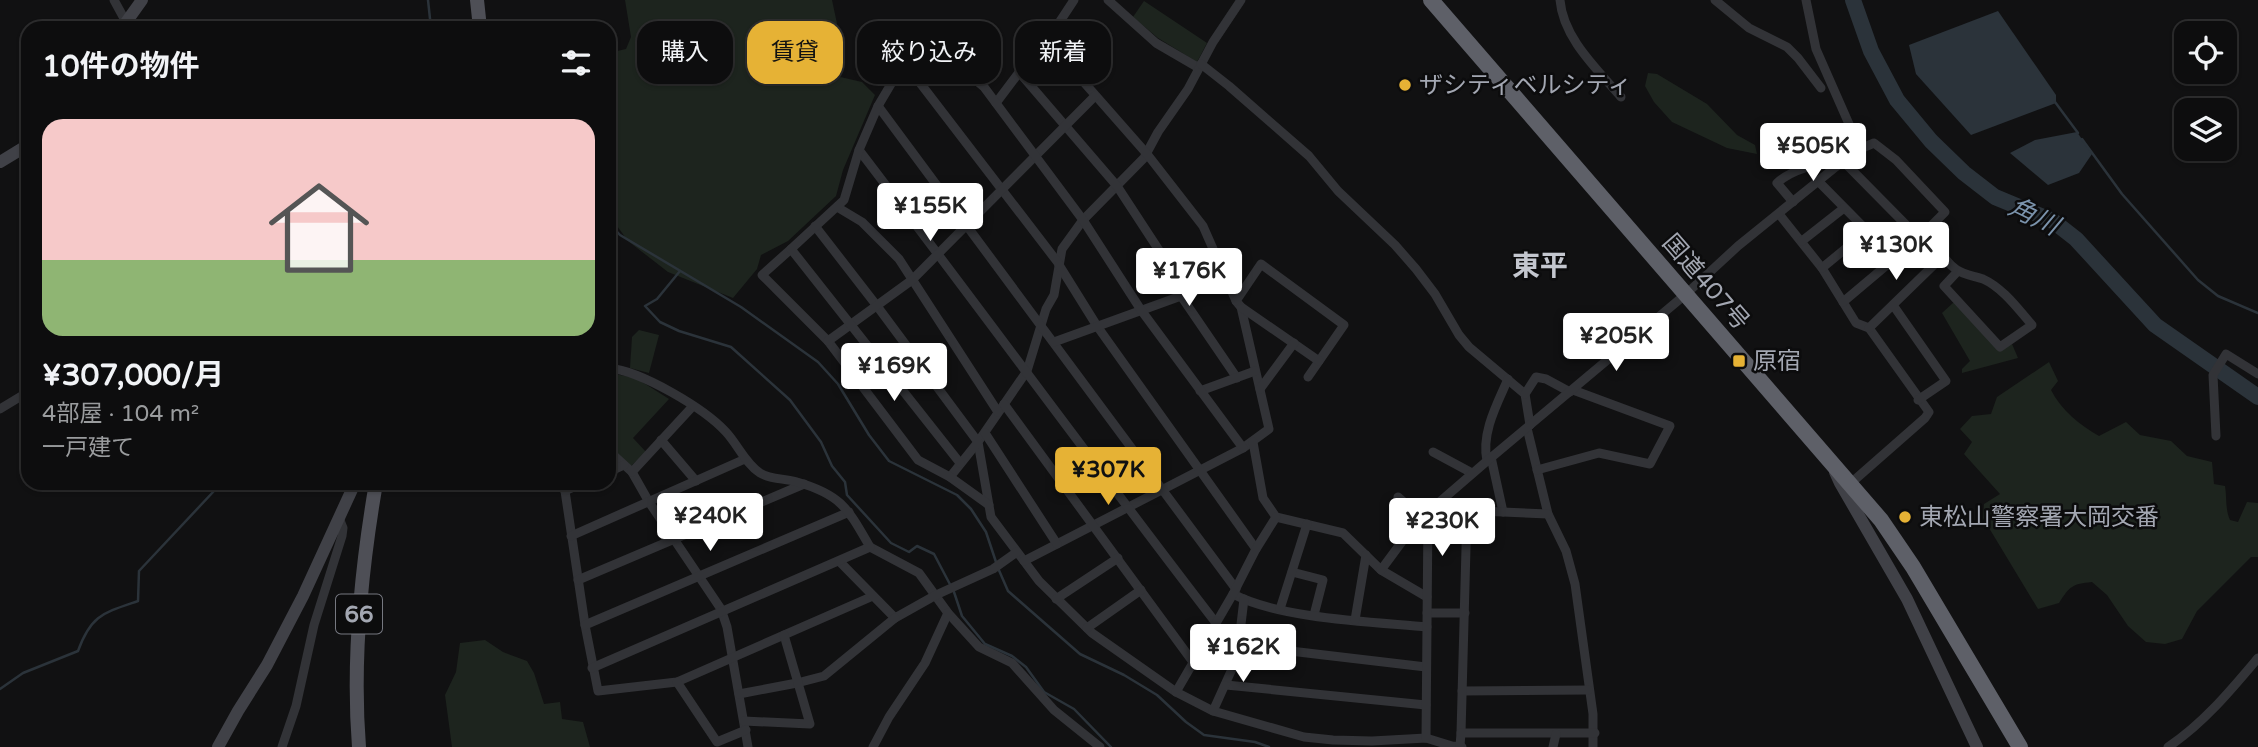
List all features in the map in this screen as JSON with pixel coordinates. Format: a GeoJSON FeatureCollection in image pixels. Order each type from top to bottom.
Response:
{"type":"FeatureCollection","features":[{"type":"Feature","properties":{"kind":"highway","name":"国道407号"},"geometry":{"type":"LineString","coordinates":[[1431,0],[1881,520],[1908,558],[2020,747]]}},
{"type":"Feature","properties":{"kind":"main road"},"geometry":{"type":"LineString","coordinates":[[477,0],[479,21]]}},
{"type":"Feature","properties":{"kind":"main road","name":"66"},"geometry":{"type":"LineString","coordinates":[[359,747],[358,621],[375,490]]}},
{"type":"Feature","properties":{"kind":"street"},"geometry":{"type":"LineString","coordinates":[[114,0],[122,21]]}},
{"type":"Feature","properties":{"kind":"street"},"geometry":{"type":"LineString","coordinates":[[127,21],[142,0]]}},
{"type":"Feature","properties":{"kind":"street"},"geometry":{"type":"LineString","coordinates":[[1060,21],[1074,0]]}},
{"type":"Feature","properties":{"kind":"street"},"geometry":{"type":"LineString","coordinates":[[1108,0],[1156,43],[1200,66],[1238,93],[1309,156],[1338,191],[1416,269],[1464,341],[1525,394]]}},
{"type":"Feature","properties":{"kind":"street"},"geometry":{"type":"LineString","coordinates":[[950,477],[985,433],[1027,371],[1046,309],[1054,295],[1062,249],[1083,220],[1147,154],[1241,0]]}},
{"type":"Feature","properties":{"kind":"street"},"geometry":{"type":"LineString","coordinates":[[1560,0],[1562,16],[1571,34],[1621,97]]}},
{"type":"Feature","properties":{"kind":"street"},"geometry":{"type":"LineString","coordinates":[[1714,0],[1749,28],[1787,47],[1821,88]]}},
{"type":"Feature","properties":{"kind":"street"},"geometry":{"type":"LineString","coordinates":[[1806,0],[1816,49],[1860,149]]}},
{"type":"Feature","properties":{"kind":"street"},"geometry":{"type":"LineString","coordinates":[[996,103],[1015,77]]}},
{"type":"Feature","properties":{"kind":"street"},"geometry":{"type":"LineString","coordinates":[[891,84],[859,150],[844,200],[762,275],[828,341],[918,460],[950,477],[989,505]]}},
{"type":"Feature","properties":{"kind":"street"},"geometry":{"type":"LineString","coordinates":[[921,84],[1059,265],[1097,326],[1256,549]]}},
{"type":"Feature","properties":{"kind":"street"},"geometry":{"type":"LineString","coordinates":[[981,84],[1083,220],[1141,310],[1243,447]]}},
{"type":"Feature","properties":{"kind":"street"},"geometry":{"type":"LineString","coordinates":[[1029,84],[1117,186],[1237,378]]}},
{"type":"Feature","properties":{"kind":"street"},"geometry":{"type":"LineString","coordinates":[[1024,561],[1253,442],[1269,429],[1238,304],[1203,226],[1147,154],[1085,84]]}},
{"type":"Feature","properties":{"kind":"street"},"geometry":{"type":"LineString","coordinates":[[828,341],[912,280],[1095,96]]}},
{"type":"Feature","properties":{"kind":"street"},"geometry":{"type":"LineString","coordinates":[[878,106],[1041,324],[1234,591],[1244,599],[1280,609],[1427,628]]}},
{"type":"Feature","properties":{"kind":"street"},"geometry":{"type":"LineString","coordinates":[[1381,570],[1427,513],[1472,473],[1738,246],[1840,163],[1874,143],[1945,212],[1895,259],[1843,302]]}},
{"type":"Feature","properties":{"kind":"street"},"geometry":{"type":"LineString","coordinates":[[0,162],[21,149]]}},
{"type":"Feature","properties":{"kind":"street"},"geometry":{"type":"LineString","coordinates":[[859,150],[1216,623]]}},
{"type":"Feature","properties":{"kind":"street"},"geometry":{"type":"LineString","coordinates":[[1793,202],[1777,183],[1783,178],[1822,164],[1840,163],[1939,246],[1942,257],[1958,271],[1985,280],[2006,296],[2032,325],[2000,347],[1944,286],[1958,271]]}},
{"type":"Feature","properties":{"kind":"street"},"geometry":{"type":"LineString","coordinates":[[1818,181],[1895,259]]}},
{"type":"Feature","properties":{"kind":"street"},"geometry":{"type":"LineString","coordinates":[[837,207],[862,222],[899,259],[998,412]]}},
{"type":"Feature","properties":{"kind":"street"},"geometry":{"type":"LineString","coordinates":[[1802,241],[1844,208]]}},
{"type":"Feature","properties":{"kind":"street"},"geometry":{"type":"LineString","coordinates":[[1779,214],[1822,268],[1856,323],[1869,328],[1929,412],[1926,418],[1851,483]]}},
{"type":"Feature","properties":{"kind":"street"},"geometry":{"type":"LineString","coordinates":[[815,226],[978,442],[991,517],[1038,581],[1087,628],[1125,657],[1176,692],[1213,711],[1314,738],[1373,741],[1426,737],[1456,747],[1461,733],[1467,510]]}},
{"type":"Feature","properties":{"kind":"street"},"geometry":{"type":"LineString","coordinates":[[1822,268],[1867,231]]}},
{"type":"Feature","properties":{"kind":"street"},"geometry":{"type":"LineString","coordinates":[[791,249],[960,463]]}},
{"type":"Feature","properties":{"kind":"street"},"geometry":{"type":"LineString","coordinates":[[1869,328],[1942,257]]}},
{"type":"Feature","properties":{"kind":"street"},"geometry":{"type":"LineString","coordinates":[[1238,304],[1261,264],[1344,325],[1308,377]]}},
{"type":"Feature","properties":{"kind":"street"},"geometry":{"type":"LineString","coordinates":[[1054,342],[1228,279]]}},
{"type":"Feature","properties":{"kind":"street"},"geometry":{"type":"LineString","coordinates":[[1238,304],[1319,361]]}},
{"type":"Feature","properties":{"kind":"street"},"geometry":{"type":"LineString","coordinates":[[1893,305],[1945,381],[1918,400]]}},
{"type":"Feature","properties":{"kind":"street"},"geometry":{"type":"LineString","coordinates":[[1260,389],[1294,343]]}},
{"type":"Feature","properties":{"kind":"street"},"geometry":{"type":"LineString","coordinates":[[2216,436],[2213,375],[2226,354],[2258,374]]}},
{"type":"Feature","properties":{"kind":"street"},"geometry":{"type":"LineString","coordinates":[[616,370],[640,376],[714,420],[728,434],[745,459],[765,475],[804,484],[836,498],[849,512],[870,547],[919,573],[948,613],[979,647],[1012,663],[1054,710],[1100,747]]}},
{"type":"Feature","properties":{"kind":"street"},"geometry":{"type":"LineString","coordinates":[[1200,391],[1255,371]]}},
{"type":"Feature","properties":{"kind":"street"},"geometry":{"type":"LineString","coordinates":[[1537,470],[1599,453],[1650,464],[1670,426],[1571,391],[1546,379],[1536,377],[1525,394],[1528,427],[1537,470],[1548,514],[1566,551],[1575,584],[1595,733],[1593,747]]}},
{"type":"Feature","properties":{"kind":"street"},"geometry":{"type":"LineString","coordinates":[[1503,512],[1485,452],[1487,432],[1508,379]]}},
{"type":"Feature","properties":{"kind":"street"},"geometry":{"type":"LineString","coordinates":[[0,409],[21,396]]}},
{"type":"Feature","properties":{"kind":"street"},"geometry":{"type":"LineString","coordinates":[[1004,404],[1194,662]]}},
{"type":"Feature","properties":{"kind":"street"},"geometry":{"type":"LineString","coordinates":[[632,472],[693,406]]}},
{"type":"Feature","properties":{"kind":"street"},"geometry":{"type":"LineString","coordinates":[[985,433],[1057,544]]}},
{"type":"Feature","properties":{"kind":"street"},"geometry":{"type":"LineString","coordinates":[[661,440],[696,481]]}},
{"type":"Feature","properties":{"kind":"street"},"geometry":{"type":"LineString","coordinates":[[1253,442],[1263,498],[1276,517],[1343,533],[1381,570],[1427,597]]}},
{"type":"Feature","properties":{"kind":"street"},"geometry":{"type":"LineString","coordinates":[[1433,452],[1472,473]]}},
{"type":"Feature","properties":{"kind":"street"},"geometry":{"type":"LineString","coordinates":[[616,458],[632,472],[722,612],[748,747]]}},
{"type":"Feature","properties":{"kind":"street"},"geometry":{"type":"LineString","coordinates":[[571,536],[745,459]]}},
{"type":"Feature","properties":{"kind":"street"},"geometry":{"type":"LineString","coordinates":[[1835,464],[1839,484],[1907,599],[1977,747]]}},
{"type":"Feature","properties":{"kind":"street"},"geometry":{"type":"LineString","coordinates":[[616,469],[624,465]]}},
{"type":"Feature","properties":{"kind":"street"},"geometry":{"type":"LineString","coordinates":[[578,580],[804,484]]}},
{"type":"Feature","properties":{"kind":"street"},"geometry":{"type":"LineString","coordinates":[[218,747],[273,654],[352,490]]}},
{"type":"Feature","properties":{"kind":"street"},"geometry":{"type":"LineString","coordinates":[[563,490],[598,691],[677,682],[873,596]]}},
{"type":"Feature","properties":{"kind":"street"},"geometry":{"type":"LineString","coordinates":[[1398,497],[1427,513],[1467,510],[1548,514]]}},
{"type":"Feature","properties":{"kind":"street"},"geometry":{"type":"LineString","coordinates":[[585,625],[849,512]]}},
{"type":"Feature","properties":{"kind":"street"},"geometry":{"type":"LineString","coordinates":[[1426,737],[1427,513]]}},
{"type":"Feature","properties":{"kind":"street"},"geometry":{"type":"LineString","coordinates":[[1176,692],[1276,517]]}},
{"type":"Feature","properties":{"kind":"street"},"geometry":{"type":"LineString","coordinates":[[282,747],[296,706],[314,625],[342,536],[343,528],[339,518]]}},
{"type":"Feature","properties":{"kind":"street"},"geometry":{"type":"LineString","coordinates":[[1280,609],[1307,524]]}},
{"type":"Feature","properties":{"kind":"street"},"geometry":{"type":"LineString","coordinates":[[592,668],[870,547]]}},
{"type":"Feature","properties":{"kind":"street"},"geometry":{"type":"LineString","coordinates":[[739,694],[824,676],[895,618],[936,595],[993,569],[1017,552]]}},
{"type":"Feature","properties":{"kind":"street"},"geometry":{"type":"LineString","coordinates":[[1355,620],[1366,555]]}},
{"type":"Feature","properties":{"kind":"street"},"geometry":{"type":"LineString","coordinates":[[1056,599],[1118,558]]}},
{"type":"Feature","properties":{"kind":"street"},"geometry":{"type":"LineString","coordinates":[[840,562],[895,618]]}},
{"type":"Feature","properties":{"kind":"street"},"geometry":{"type":"LineString","coordinates":[[1292,572],[1323,580],[1314,615]]}},
{"type":"Feature","properties":{"kind":"street"},"geometry":{"type":"LineString","coordinates":[[1087,628],[1141,590]]}},
{"type":"Feature","properties":{"kind":"street"},"geometry":{"type":"LineString","coordinates":[[1213,711],[1237,658],[1244,599]]}},
{"type":"Feature","properties":{"kind":"street"},"geometry":{"type":"LineString","coordinates":[[1427,612],[1465,613]]}},
{"type":"Feature","properties":{"kind":"street"},"geometry":{"type":"LineString","coordinates":[[873,747],[889,717],[925,663],[948,613]]}},
{"type":"Feature","properties":{"kind":"street"},"geometry":{"type":"LineString","coordinates":[[677,682],[717,742],[745,725],[810,724],[784,635]]}},
{"type":"Feature","properties":{"kind":"street"},"geometry":{"type":"LineString","coordinates":[[1239,645],[1426,667]]}},
{"type":"Feature","properties":{"kind":"street"},"geometry":{"type":"LineString","coordinates":[[2168,747],[2227,695],[2258,658]]}},
{"type":"Feature","properties":{"kind":"street"},"geometry":{"type":"LineString","coordinates":[[1226,685],[1426,705]]}},
{"type":"Feature","properties":{"kind":"street"},"geometry":{"type":"LineString","coordinates":[[1462,691],[1588,690]]}},
{"type":"Feature","properties":{"kind":"street"},"geometry":{"type":"LineString","coordinates":[[1461,733],[1595,733]]}},
{"type":"Feature","properties":{"kind":"street"},"geometry":{"type":"LineString","coordinates":[[1553,747],[1556,734]]}},
{"type":"Feature","properties":{"kind":"shaded area"},"geometry":{"type":"Polygon","coordinates":[[[625,0],[832,0],[836,21],[747,21],[747,84],[843,84],[843,78],[864,84],[875,95],[843,170],[836,196],[788,241],[761,255],[757,269],[733,298],[668,272],[628,241],[616,225],[616,51],[626,49],[631,37],[625,0]]]}},
{"type":"Feature","properties":{"kind":"shaded area"},"geometry":{"type":"Polygon","coordinates":[[[1144,1],[1207,43],[1197,62],[1158,38],[1133,17],[1144,1]]]}},
{"type":"Feature","properties":{"kind":"shaded area"},"geometry":{"type":"Polygon","coordinates":[[[1998,11],[2056,95],[2056,103],[1971,135],[1916,74],[1909,45],[1998,11]]]}},
{"type":"Feature","properties":{"kind":"shaded area"},"geometry":{"type":"Polygon","coordinates":[[[1648,73],[1657,74],[1707,104],[1737,135],[1755,145],[1757,154],[1727,148],[1672,122],[1654,102],[1645,86],[1648,73]]]}},
{"type":"Feature","properties":{"kind":"shaded area"},"geometry":{"type":"Polygon","coordinates":[[[2077,132],[2092,154],[2079,173],[2048,185],[2010,153],[2035,140],[2077,132]]]}},
{"type":"Feature","properties":{"kind":"shaded area"},"geometry":{"type":"Polygon","coordinates":[[[1956,303],[1998,350],[2012,344],[2018,358],[1962,373],[1962,369],[1970,361],[1942,313],[1956,303]]]}},
{"type":"Feature","properties":{"kind":"shaded area"},"geometry":{"type":"Polygon","coordinates":[[[639,330],[659,335],[649,373],[630,368],[632,337],[639,330]]]}},
{"type":"Feature","properties":{"kind":"shaded area"},"geometry":{"type":"Polygon","coordinates":[[[2049,362],[2058,381],[2051,390],[2066,410],[2085,427],[2099,436],[2126,422],[2140,435],[2171,441],[2187,456],[2212,462],[2214,484],[2225,486],[2230,520],[2238,522],[2247,502],[2258,503],[2258,557],[2251,557],[2197,611],[2182,639],[2165,644],[2146,642],[2128,626],[2107,595],[2092,582],[2076,585],[2069,589],[2059,603],[2038,609],[1983,518],[1984,504],[2000,494],[1964,454],[1972,442],[1960,429],[1972,416],[1991,414],[1997,397],[2049,362]]]}},
{"type":"Feature","properties":{"kind":"shaded area"},"geometry":{"type":"Polygon","coordinates":[[[616,374],[636,378],[669,399],[633,438],[646,452],[631,466],[616,452],[616,374]]]}},
{"type":"Feature","properties":{"kind":"shaded area"},"geometry":{"type":"Polygon","coordinates":[[[485,640],[503,652],[527,661],[544,704],[560,702],[562,719],[583,722],[590,747],[452,747],[445,695],[456,672],[460,643],[485,640]]]}},
{"type":"Feature","properties":{"kind":"waterway"},"geometry":{"type":"LineString","coordinates":[[428,0],[430,21]]}},
{"type":"Feature","properties":{"kind":"waterway","name":"角川"},"geometry":{"type":"LineString","coordinates":[[1853,0],[1871,51],[1897,100],[1931,141],[1964,173],[1995,197],[2053,221],[2076,239],[2155,325],[2258,397]]}},
{"type":"Feature","properties":{"kind":"waterway"},"geometry":{"type":"LineString","coordinates":[[2055,102],[2078,133]]}},
{"type":"Feature","properties":{"kind":"waterway"},"geometry":{"type":"LineString","coordinates":[[2082,139],[2122,194],[2198,280],[2218,296],[2258,313]]}},
{"type":"Feature","properties":{"kind":"waterway"},"geometry":{"type":"LineString","coordinates":[[616,231],[741,307],[818,362],[838,384],[869,435],[889,461],[957,495],[971,509],[986,532],[996,562]]}},
{"type":"Feature","properties":{"kind":"waterway"},"geometry":{"type":"LineString","coordinates":[[680,271],[657,299],[645,306],[660,322],[679,331],[731,347],[790,400],[821,442],[832,466],[845,482],[847,495],[891,543],[909,552],[917,546],[934,554],[954,592],[962,616],[985,644],[1012,656],[1026,667],[1044,692],[1074,709],[1111,747]]}},
{"type":"Feature","properties":{"kind":"waterway"},"geometry":{"type":"LineString","coordinates":[[0,689],[23,673],[78,651],[88,630],[100,617],[138,601],[139,571],[214,490]]}},
{"type":"Feature","properties":{"kind":"waterway"},"geometry":{"type":"LineString","coordinates":[[998,568],[1008,591],[1080,654],[1124,675],[1157,695],[1204,735],[1255,742],[1269,747]]}},
{"type":"Feature","properties":{"kind":"place","name":"ザシティベルシティ"},"geometry":{"type":"Point","coordinates":[1405,85]}},
{"type":"Feature","properties":{"kind":"place","name":"原宿"},"geometry":{"type":"Point","coordinates":[1739,361]}},
{"type":"Feature","properties":{"kind":"place","name":"東松山警察署大岡交番"},"geometry":{"type":"Point","coordinates":[1905,517]}},
{"type":"Feature","properties":{"kind":"district","name":"東平"},"geometry":{"type":"Point","coordinates":[1540,265]}}]}
